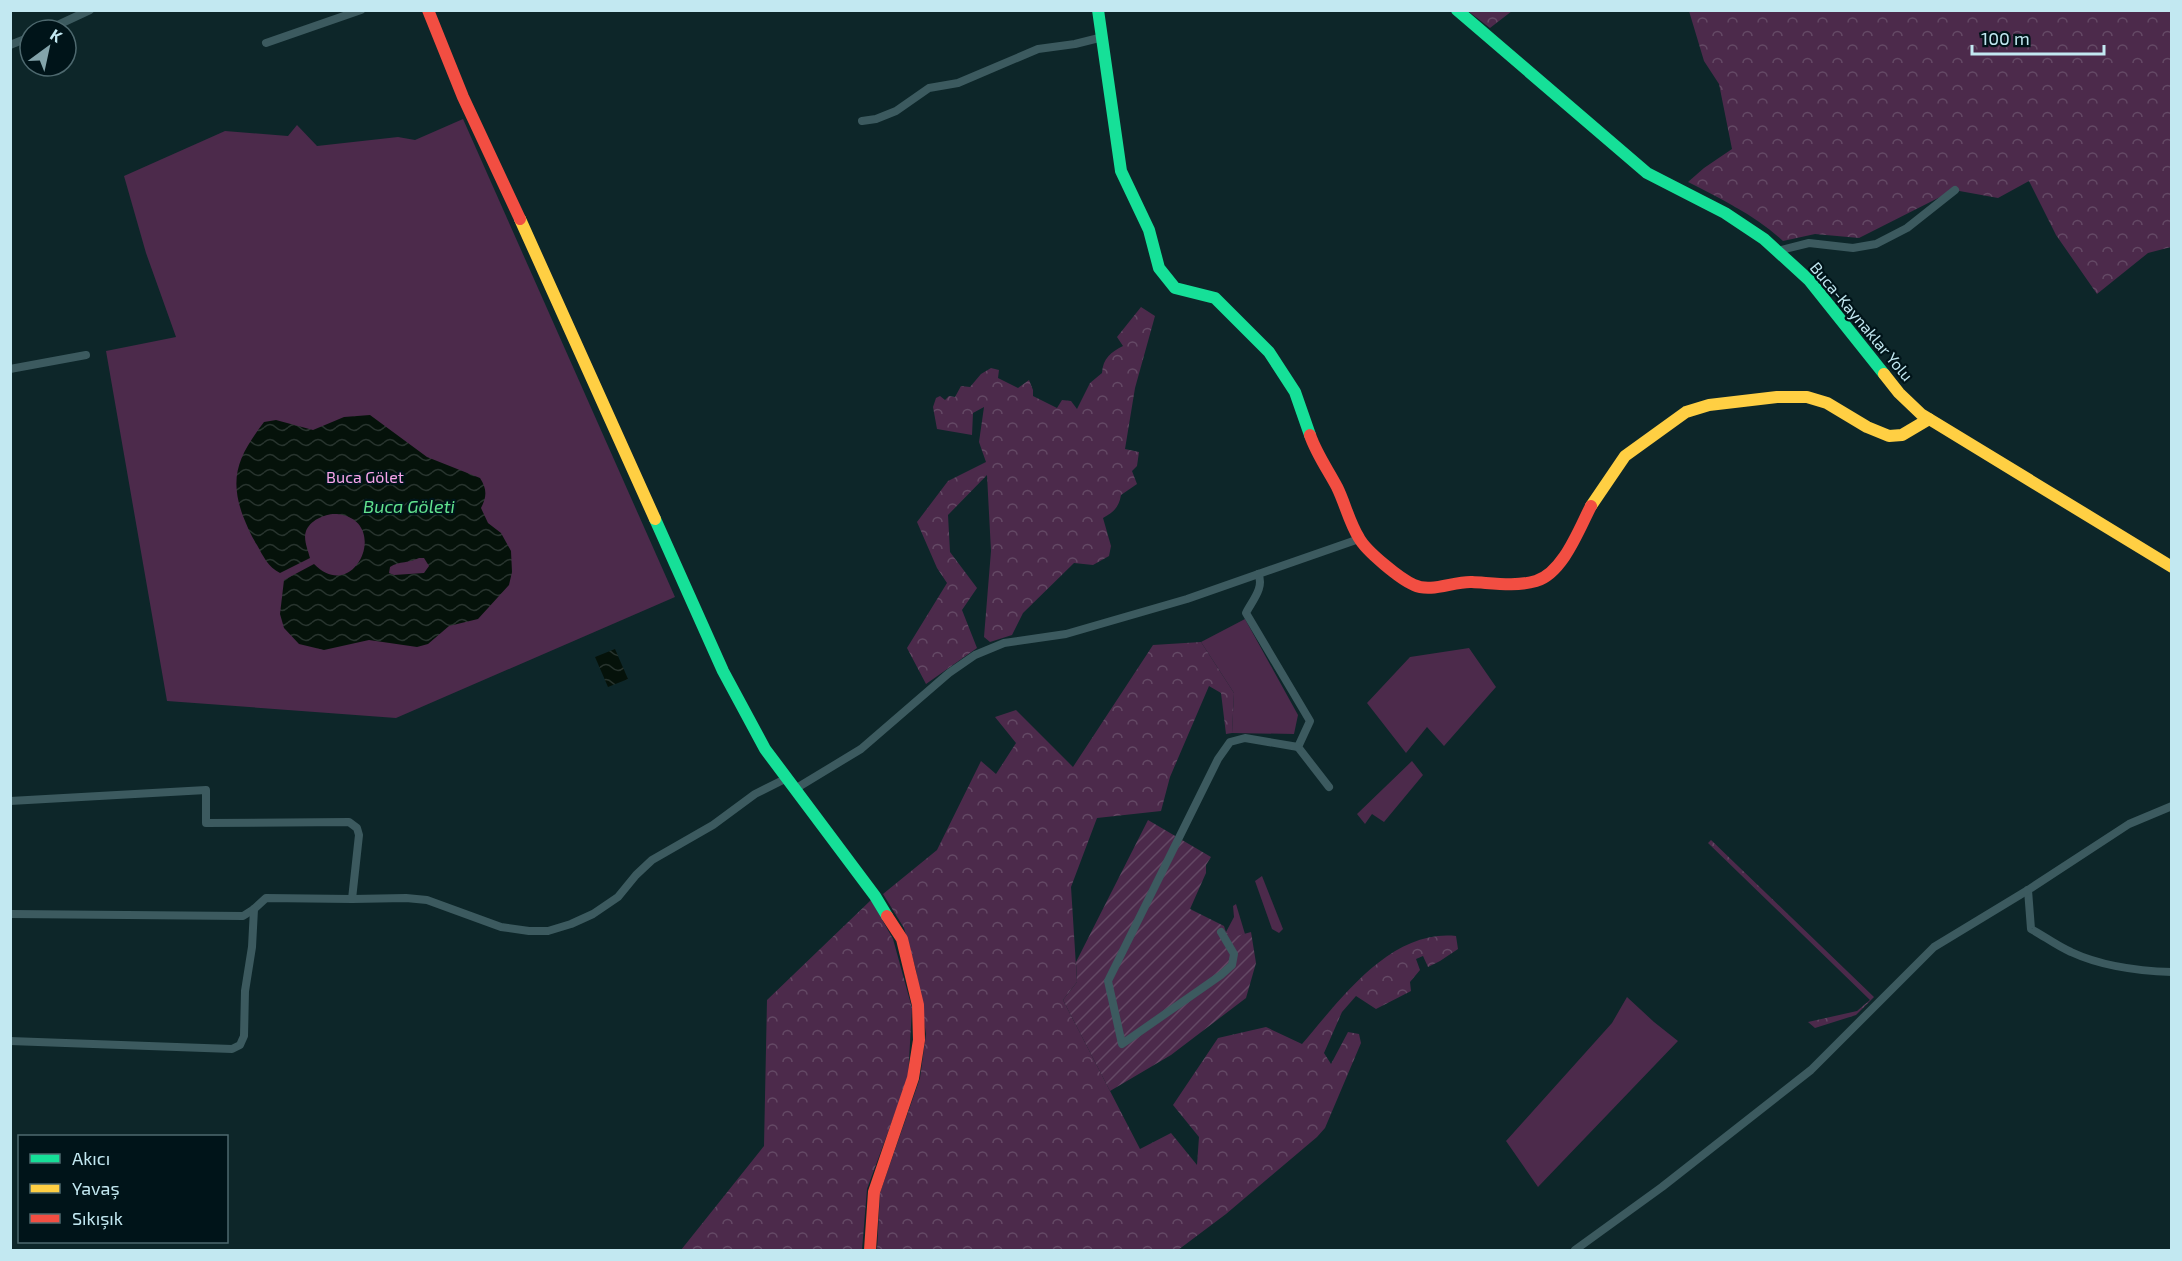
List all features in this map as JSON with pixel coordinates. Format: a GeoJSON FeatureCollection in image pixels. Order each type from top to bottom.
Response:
{"type":"FeatureCollection","features":[{"type":"Feature","properties":{"kind":"street"},"geometry":{"type":"LineString","coordinates":[[73,18],[90,10]]}},
{"type":"Feature","properties":{"kind":"street"},"geometry":{"type":"LineString","coordinates":[[266,43],[361,10]]}},
{"type":"Feature","properties":{"kind":"street"},"geometry":{"type":"LineString","coordinates":[[428,10],[463,98],[550,282],[723,671],[765,749],[876,896],[902,939],[918,1005],[919,1040],[914,1078],[874,1192],[870,1251]]}},
{"type":"Feature","properties":{"kind":"street"},"geometry":{"type":"LineString","coordinates":[[1098,10],[1121,171],[1149,230],[1160,268],[1175,288],[1215,298],[1269,352],[1295,392],[1313,444],[1338,489],[1359,539],[1380,561],[1415,586],[1438,587],[1460,580],[1502,584],[1534,582],[1544,578],[1559,564],[1569,549],[1595,498],[1625,456],[1686,412],[1709,405],[1777,397],[1807,397],[1827,403],[1868,427],[1889,436],[1902,435],[1929,419]]}},
{"type":"Feature","properties":{"kind":"street","name":"Buca-Kaynaklar Yolu"},"geometry":{"type":"LineString","coordinates":[[1457,10],[1647,173],[1725,213],[1764,239],[1809,280],[1899,393],[1921,414],[2172,567]]}},
{"type":"Feature","properties":{"kind":"street"},"geometry":{"type":"LineString","coordinates":[[862,121],[886,115],[904,106],[929,88],[958,83],[1038,48],[1075,44],[1103,37]]}},
{"type":"Feature","properties":{"kind":"street"},"geometry":{"type":"LineString","coordinates":[[1777,251],[1809,243],[1853,248],[1876,244],[1907,228],[1954,190]]}},
{"type":"Feature","properties":{"kind":"street"},"geometry":{"type":"LineString","coordinates":[[10,369],[86,355]]}},
{"type":"Feature","properties":{"kind":"street"},"geometry":{"type":"LineString","coordinates":[[795,789],[861,749],[949,673],[975,655],[1004,643],[1066,634],[1187,599],[1359,539]]}},
{"type":"Feature","properties":{"kind":"street"},"geometry":{"type":"LineString","coordinates":[[1258,574],[1261,580],[1260,587],[1246,613],[1310,721],[1298,747]]}},
{"type":"Feature","properties":{"kind":"street"},"geometry":{"type":"LineString","coordinates":[[1221,932],[1234,954],[1232,965],[1122,1044],[1108,981],[1218,759],[1230,742],[1245,738],[1298,747],[1329,787]]}},
{"type":"Feature","properties":{"kind":"street"},"geometry":{"type":"LineString","coordinates":[[10,914],[243,916],[266,898],[406,898],[427,900],[501,927],[548,931],[593,914],[618,897],[652,860],[713,825],[755,794],[787,778]]}},
{"type":"Feature","properties":{"kind":"street"},"geometry":{"type":"LineString","coordinates":[[10,801],[206,790],[206,823],[349,822],[357,828],[358,835],[352,899]]}},
{"type":"Feature","properties":{"kind":"street"},"geometry":{"type":"LineString","coordinates":[[1575,1251],[1662,1187],[1810,1070],[1934,947],[2028,890],[2129,824],[2172,806]]}},
{"type":"Feature","properties":{"kind":"street"},"geometry":{"type":"LineString","coordinates":[[2028,890],[2031,929],[2072,953],[2124,968],[2172,972]]}},
{"type":"Feature","properties":{"kind":"street"},"geometry":{"type":"LineString","coordinates":[[10,1041],[232,1049],[236,1047],[244,1036],[245,991],[252,947],[254,909]]}},
{"type":"Feature","properties":{"kind":"green space"},"geometry":{"type":"Polygon","coordinates":[[[1468,11],[1512,11],[1490,28],[1468,11]]]}},
{"type":"Feature","properties":{"kind":"green space"},"geometry":{"type":"Polygon","coordinates":[[[1689,11],[2171,11],[2171,247],[2148,253],[2097,294],[2056,235],[2029,181],[1998,198],[1954,190],[1859,238],[1815,234],[1783,241],[1749,215],[1688,182],[1732,149],[1719,84],[1704,61],[1689,11]]]}},
{"type":"Feature","properties":{"kind":"green space","name":"Buca Gölet"},"geometry":{"type":"Polygon","coordinates":[[[463,119],[675,597],[396,718],[167,701],[106,351],[176,337],[146,253],[124,176],[225,131],[288,136],[297,125],[317,146],[398,137],[415,140],[463,119]]]}},
{"type":"Feature","properties":{"kind":"green space"},"geometry":{"type":"Polygon","coordinates":[[[1141,307],[1155,316],[1135,388],[1125,449],[1139,452],[1137,466],[1132,471],[1137,484],[1121,495],[1115,509],[1103,518],[1111,546],[1109,556],[1093,565],[1074,563],[1023,613],[1012,635],[990,642],[984,637],[991,551],[987,475],[948,515],[950,552],[977,588],[962,610],[977,648],[926,684],[907,648],[947,583],[937,568],[917,522],[948,481],[986,462],[979,442],[984,407],[973,413],[972,435],[937,429],[933,407],[936,398],[940,396],[945,400],[949,396],[955,397],[961,386],[970,387],[981,374],[991,368],[999,370],[998,378],[1018,388],[1029,380],[1033,396],[1057,408],[1062,400],[1071,401],[1077,409],[1090,383],[1102,373],[1106,359],[1123,346],[1117,337],[1141,307]]]}},
{"type":"Feature","properties":{"kind":"green space"},"geometry":{"type":"Polygon","coordinates":[[[1245,619],[1298,715],[1294,734],[1232,733],[1234,693],[1201,642],[1245,619]]]}},
{"type":"Feature","properties":{"kind":"green space"},"geometry":{"type":"Polygon","coordinates":[[[1201,642],[1234,693],[1232,733],[1226,734],[1221,693],[1209,686],[1170,777],[1161,811],[1097,818],[1071,887],[1077,982],[1063,1000],[1140,1149],[1171,1133],[1197,1165],[1199,1137],[1173,1105],[1218,1038],[1266,1027],[1302,1044],[1350,989],[1388,955],[1409,944],[1432,937],[1456,936],[1458,949],[1428,967],[1423,956],[1416,959],[1420,970],[1410,982],[1411,991],[1376,1009],[1356,996],[1342,1012],[1324,1053],[1331,1064],[1348,1032],[1359,1034],[1361,1043],[1325,1128],[1226,1214],[1178,1250],[877,1250],[880,1193],[920,1078],[926,1034],[916,970],[904,928],[883,894],[937,850],[981,761],[996,774],[1016,743],[995,717],[1016,710],[1073,767],[1153,645],[1201,642]]]}},
{"type":"Feature","properties":{"kind":"green space"},"geometry":{"type":"Polygon","coordinates":[[[1469,648],[1496,687],[1444,746],[1427,727],[1406,753],[1367,703],[1410,657],[1469,648]]]}},
{"type":"Feature","properties":{"kind":"green space"},"geometry":{"type":"Polygon","coordinates":[[[1412,761],[1423,775],[1384,822],[1372,814],[1365,824],[1357,814],[1412,761]]]}},
{"type":"Feature","properties":{"kind":"green space"},"geometry":{"type":"Polygon","coordinates":[[[1148,820],[1211,857],[1190,909],[1224,926],[1226,932],[1233,937],[1251,932],[1256,963],[1246,998],[1171,1055],[1110,1091],[1063,1000],[1077,982],[1076,962],[1148,820]]]}},
{"type":"Feature","properties":{"kind":"green space"},"geometry":{"type":"Polygon","coordinates":[[[1711,840],[1874,997],[1856,1015],[1815,1028],[1808,1022],[1857,1011],[1870,1000],[1708,843],[1711,840]]]}},
{"type":"Feature","properties":{"kind":"green space"},"geometry":{"type":"Polygon","coordinates":[[[1262,876],[1283,929],[1279,933],[1272,929],[1255,881],[1262,876]]]}},
{"type":"Feature","properties":{"kind":"green space"},"geometry":{"type":"Polygon","coordinates":[[[871,900],[893,939],[912,1008],[908,1078],[867,1189],[862,1250],[681,1250],[764,1146],[767,1000],[871,900]]]}},
{"type":"Feature","properties":{"kind":"green space"},"geometry":{"type":"Polygon","coordinates":[[[1236,904],[1245,934],[1233,938],[1226,932],[1234,917],[1233,906],[1236,904]]]}},
{"type":"Feature","properties":{"kind":"green space"},"geometry":{"type":"Polygon","coordinates":[[[1627,997],[1678,1041],[1538,1187],[1506,1141],[1612,1023],[1627,997]]]}},
{"type":"Feature","properties":{"kind":"water","name":"Buca Göleti"},"geometry":{"type":"Polygon","coordinates":[[[370,415],[427,457],[480,478],[485,493],[481,508],[488,523],[501,533],[511,551],[512,572],[509,585],[478,619],[449,626],[428,644],[417,647],[369,640],[324,650],[299,644],[284,628],[280,614],[284,580],[314,564],[329,574],[343,575],[354,568],[362,557],[365,544],[362,530],[353,520],[337,514],[319,518],[308,527],[305,534],[310,558],[280,573],[272,568],[264,557],[243,516],[237,489],[239,466],[248,445],[264,422],[276,420],[313,430],[344,417],[370,415]],[[424,558],[393,565],[389,573],[394,575],[424,573],[429,566],[424,558]]]}},
{"type":"Feature","properties":{"kind":"water"},"geometry":{"type":"Polygon","coordinates":[[[615,649],[628,679],[608,687],[595,657],[615,649]]]}},
{"type":"Feature","properties":{"kind":"traffic: fast"},"geometry":{"type":"LineString","coordinates":[[1098,10],[1121,171],[1149,230],[1159,268],[1175,288],[1215,298],[1269,352],[1295,392],[1310,435]]}},
{"type":"Feature","properties":{"kind":"traffic: fast"},"geometry":{"type":"LineString","coordinates":[[1457,10],[1647,173],[1725,213],[1764,239],[1809,280],[1884,374]]}},
{"type":"Feature","properties":{"kind":"traffic: fast"},"geometry":{"type":"LineString","coordinates":[[655,519],[723,671],[765,749],[875,896],[887,916]]}},
{"type":"Feature","properties":{"kind":"traffic: slow"},"geometry":{"type":"LineString","coordinates":[[520,219],[655,519]]}},
{"type":"Feature","properties":{"kind":"traffic: slow"},"geometry":{"type":"LineString","coordinates":[[1884,374],[1899,393],[1921,414],[2172,567]]}},
{"type":"Feature","properties":{"kind":"traffic: slow"},"geometry":{"type":"LineString","coordinates":[[1591,506],[1625,456],[1686,412],[1709,405],[1777,397],[1807,397],[1827,403],[1867,427],[1889,436],[1902,435],[1929,419]]}},
{"type":"Feature","properties":{"kind":"traffic: jam"},"geometry":{"type":"LineString","coordinates":[[428,10],[463,97],[520,219]]}},
{"type":"Feature","properties":{"kind":"traffic: jam"},"geometry":{"type":"LineString","coordinates":[[1310,435],[1337,487],[1352,526],[1363,544],[1392,571],[1408,582],[1421,587],[1465,582],[1520,584],[1536,581],[1546,576],[1562,560],[1591,506]]}},
{"type":"Feature","properties":{"kind":"traffic: jam"},"geometry":{"type":"LineString","coordinates":[[870,1250],[874,1192],[913,1078],[919,1040],[918,1005],[902,939],[887,916]]}}]}
